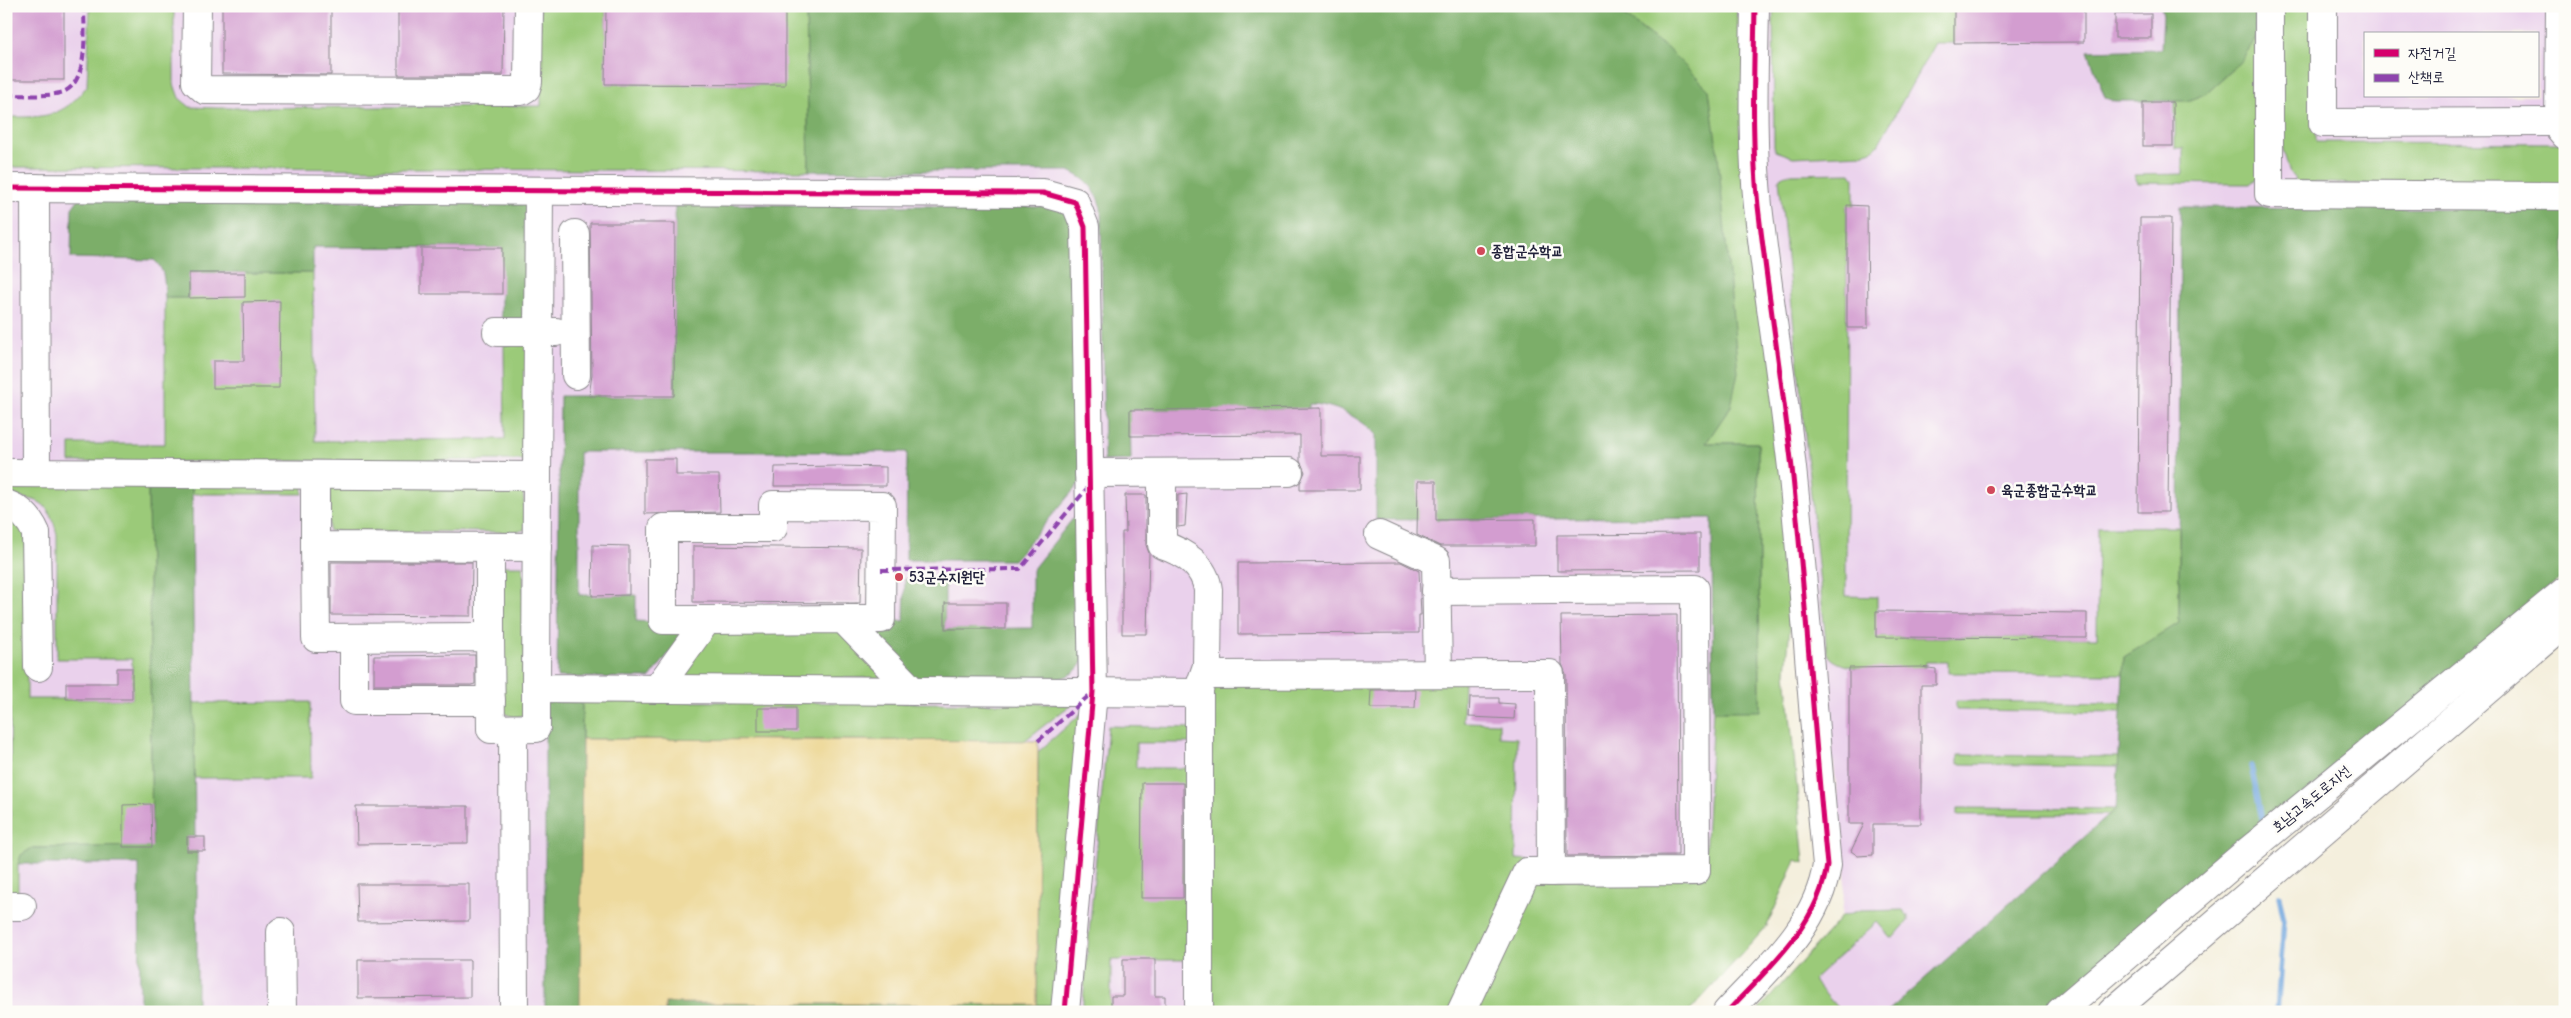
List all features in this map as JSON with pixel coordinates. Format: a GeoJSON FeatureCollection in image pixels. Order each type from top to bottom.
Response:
{"type":"FeatureCollection","features":[{"type":"Feature","properties":{"kind":"main road"},"geometry":{"type":"LineString","coordinates":[[197,6],[196,82],[205,90],[522,91],[526,88],[528,82],[528,6]]}},
{"type":"Feature","properties":{"kind":"main road"},"geometry":{"type":"LineString","coordinates":[[1728,1012],[1784,951],[1802,927],[1817,903],[1824,884],[1827,865],[1810,685],[1804,581],[1783,384],[1758,204],[1754,138],[1755,6]]}},
{"type":"Feature","properties":{"kind":"main road"},"geometry":{"type":"LineString","coordinates":[[2269,6],[2269,194],[2565,196]]}},
{"type":"Feature","properties":{"kind":"main road"},"geometry":{"type":"LineString","coordinates":[[2323,6],[2323,123],[2562,129],[2560,6]]}},
{"type":"Feature","properties":{"kind":"main road"},"geometry":{"type":"LineString","coordinates":[[6,188],[1043,193],[1075,202],[1084,227],[1093,692],[1065,1012]]}},
{"type":"Feature","properties":{"kind":"main road"},"geometry":{"type":"LineString","coordinates":[[35,188],[36,473]]}},
{"type":"Feature","properties":{"kind":"main road"},"geometry":{"type":"LineString","coordinates":[[490,547],[491,729],[536,728],[538,191]]}},
{"type":"Feature","properties":{"kind":"main road"},"geometry":{"type":"LineString","coordinates":[[575,234],[576,375]]}},
{"type":"Feature","properties":{"kind":"main road"},"geometry":{"type":"LineString","coordinates":[[497,332],[575,333]]}},
{"type":"Feature","properties":{"kind":"main road"},"geometry":{"type":"LineString","coordinates":[[1089,473],[1289,472]]}},
{"type":"Feature","properties":{"kind":"main road"},"geometry":{"type":"LineString","coordinates":[[6,473],[537,476]]}},
{"type":"Feature","properties":{"kind":"main road"},"geometry":{"type":"LineString","coordinates":[[1162,473],[1162,545],[1173,548],[1193,562],[1206,579],[1207,666],[1202,684],[1200,1012]]}},
{"type":"Feature","properties":{"kind":"main road"},"geometry":{"type":"LineString","coordinates":[[315,475],[316,638],[490,637]]}},
{"type":"Feature","properties":{"kind":"main road"},"geometry":{"type":"LineString","coordinates":[[6,504],[23,513],[31,522],[36,533],[38,667]]}},
{"type":"Feature","properties":{"kind":"main road"},"geometry":{"type":"LineString","coordinates":[[774,505],[882,506],[881,619],[707,620],[663,620],[663,528],[774,528],[774,505]]}},
{"type":"Feature","properties":{"kind":"main road"},"geometry":{"type":"LineString","coordinates":[[1379,536],[1436,561],[1438,674]]}},
{"type":"Feature","properties":{"kind":"main road"},"geometry":{"type":"LineString","coordinates":[[315,546],[537,547]]}},
{"type":"Feature","properties":{"kind":"main road"},"geometry":{"type":"LineString","coordinates":[[1436,591],[1695,589],[1696,871],[1527,872],[1462,1012]]}},
{"type":"Feature","properties":{"kind":"main road","name":"호남고속도로지선"},"geometry":{"type":"LineString","coordinates":[[2060,1012],[2246,853],[2565,591]]}},
{"type":"Feature","properties":{"kind":"main road"},"geometry":{"type":"LineString","coordinates":[[843,619],[913,691]]}},
{"type":"Feature","properties":{"kind":"main road"},"geometry":{"type":"LineString","coordinates":[[657,689],[707,620]]}},
{"type":"Feature","properties":{"kind":"main road","name":"호남고속도로지선"},"geometry":{"type":"LineString","coordinates":[[2112,1012],[2565,623]]}},
{"type":"Feature","properties":{"kind":"main road"},"geometry":{"type":"LineString","coordinates":[[354,638],[354,701],[491,701]]}},
{"type":"Feature","properties":{"kind":"main road"},"geometry":{"type":"LineString","coordinates":[[536,688],[1093,692],[1202,684],[1438,674],[1550,674],[1551,872]]}},
{"type":"Feature","properties":{"kind":"main road"},"geometry":{"type":"LineString","coordinates":[[513,729],[514,1012]]}},
{"type":"Feature","properties":{"kind":"main road"},"geometry":{"type":"LineString","coordinates":[[281,932],[282,1012]]}},
{"type":"Feature","properties":{"kind":"shaded area","name":"53군수지원단"},"geometry":{"type":"Polygon","coordinates":[[[6,6],[1746,6],[1793,592],[1786,672],[1804,863],[1796,860],[1767,926],[1689,1012],[6,1012],[6,6]]]}},
{"type":"Feature","properties":{"kind":"shaded area","name":"육군종합군수학교"},"geometry":{"type":"Polygon","coordinates":[[[1766,6],[2565,6],[2565,209],[2181,207],[2179,624],[2124,657],[2116,809],[1887,1012],[1757,1012],[1842,916],[1846,868],[1768,207],[1766,6]]]}},
{"type":"Feature","properties":{"kind":"green space"},"geometry":{"type":"Polygon","coordinates":[[[90,6],[174,6],[174,84],[179,98],[190,107],[217,108],[541,106],[540,6],[606,6],[606,84],[784,85],[785,8],[806,7],[809,171],[6,167],[6,117],[31,117],[51,114],[69,105],[87,86],[90,6]]]}},
{"type":"Feature","properties":{"kind":"green space","name":"종합군수학교"},"geometry":{"type":"Polygon","coordinates":[[[806,6],[1612,6],[1668,49],[1709,90],[1718,156],[1738,372],[1731,406],[1706,443],[1758,443],[1760,711],[1713,711],[1712,518],[1376,520],[1376,434],[1354,417],[1327,406],[1309,404],[1309,409],[1130,410],[1131,460],[1104,461],[1101,208],[1090,185],[1069,171],[809,171],[806,6]]]}},
{"type":"Feature","properties":{"kind":"green space"},"geometry":{"type":"Polygon","coordinates":[[[1612,6],[1746,6],[1793,592],[1786,672],[1804,863],[1796,860],[1767,926],[1689,1012],[1475,1012],[1532,880],[1704,878],[1713,711],[1760,710],[1758,443],[1705,443],[1731,406],[1709,90],[1668,49],[1612,6]]]}},
{"type":"Feature","properties":{"kind":"green space"},"geometry":{"type":"Polygon","coordinates":[[[1773,6],[1954,6],[1954,43],[1935,43],[1878,145],[1872,151],[1863,154],[1793,157],[1776,151],[1774,146],[1773,6]]]}},
{"type":"Feature","properties":{"kind":"green space"},"geometry":{"type":"Polygon","coordinates":[[[2161,6],[2256,6],[2256,36],[2241,61],[2205,94],[2187,101],[2114,101],[2105,98],[2088,51],[2161,49],[2163,15],[2161,6]]]}},
{"type":"Feature","properties":{"kind":"green space"},"geometry":{"type":"Polygon","coordinates":[[[2281,6],[2316,6],[2316,142],[2565,143],[2565,190],[2297,182],[2290,173],[2283,150],[2281,6]]]}},
{"type":"Feature","properties":{"kind":"green space"},"geometry":{"type":"Polygon","coordinates":[[[2256,36],[2258,177],[2250,184],[2138,183],[2134,175],[2183,174],[2183,148],[2175,148],[2175,101],[2199,95],[2211,88],[2242,58],[2256,36]]]}},
{"type":"Feature","properties":{"kind":"green space"},"geometry":{"type":"Polygon","coordinates":[[[1851,173],[1854,178],[1854,205],[1847,206],[1846,596],[1877,597],[1877,637],[2097,638],[2098,527],[2179,527],[2179,624],[2124,657],[2123,674],[1948,673],[1948,662],[1926,662],[1925,667],[1857,668],[1834,660],[1827,653],[1779,179],[1786,174],[1851,173]]]}},
{"type":"Feature","properties":{"kind":"green space"},"geometry":{"type":"Polygon","coordinates":[[[80,197],[530,204],[528,321],[506,323],[501,316],[501,248],[313,247],[313,273],[189,273],[189,298],[165,298],[161,268],[154,260],[71,258],[72,208],[80,197]]]}},
{"type":"Feature","properties":{"kind":"green space"},"geometry":{"type":"Polygon","coordinates":[[[675,204],[1060,207],[1076,229],[1084,478],[1014,560],[906,560],[907,452],[579,452],[579,595],[636,595],[636,621],[652,622],[653,628],[683,628],[686,631],[650,678],[557,677],[560,396],[674,396],[675,204]]]}},
{"type":"Feature","properties":{"kind":"green space"},"geometry":{"type":"Polygon","coordinates":[[[2180,207],[2565,209],[2565,575],[2045,1012],[1887,1012],[2116,809],[2124,657],[2179,623],[2180,207]]]}},
{"type":"Feature","properties":{"kind":"green space"},"geometry":{"type":"Polygon","coordinates":[[[189,273],[313,273],[315,441],[505,439],[504,345],[529,343],[528,456],[523,460],[70,462],[70,444],[165,444],[165,298],[189,298],[189,273]]]}},
{"type":"Feature","properties":{"kind":"green space"},"geometry":{"type":"Polygon","coordinates":[[[148,481],[152,847],[32,848],[18,864],[18,893],[6,893],[6,861],[11,861],[10,701],[6,701],[6,511],[27,534],[27,699],[132,699],[132,659],[57,659],[57,534],[54,522],[46,507],[40,503],[27,498],[6,496],[6,482],[148,481]]]}},
{"type":"Feature","properties":{"kind":"green space"},"geometry":{"type":"Polygon","coordinates":[[[148,481],[192,481],[195,837],[187,837],[187,851],[197,851],[197,1012],[140,1012],[139,864],[18,864],[21,855],[32,848],[152,846],[148,481]]]}},
{"type":"Feature","properties":{"kind":"green space"},"geometry":{"type":"Polygon","coordinates":[[[192,481],[303,481],[303,494],[192,494],[192,481]]]}},
{"type":"Feature","properties":{"kind":"green space"},"geometry":{"type":"Polygon","coordinates":[[[330,484],[523,490],[526,529],[517,532],[329,531],[330,484]]]}},
{"type":"Feature","properties":{"kind":"green space"},"geometry":{"type":"Polygon","coordinates":[[[1082,507],[1083,660],[1072,673],[1055,680],[914,680],[869,634],[888,620],[904,621],[905,579],[945,579],[945,629],[1032,628],[1032,570],[1082,507]]]}},
{"type":"Feature","properties":{"kind":"green space"},"geometry":{"type":"Polygon","coordinates":[[[502,566],[523,566],[529,712],[517,717],[510,716],[498,709],[502,566]]]}},
{"type":"Feature","properties":{"kind":"green space"},"geometry":{"type":"Polygon","coordinates":[[[709,628],[838,628],[883,678],[673,678],[709,628]]]}},
{"type":"Feature","properties":{"kind":"green space"},"geometry":{"type":"Polygon","coordinates":[[[1464,680],[1463,722],[1499,723],[1499,737],[1517,738],[1516,859],[1530,860],[1460,1012],[1208,1012],[1207,681],[1464,680]]]}},
{"type":"Feature","properties":{"kind":"green space"},"geometry":{"type":"Polygon","coordinates":[[[582,701],[1072,704],[1024,741],[582,739],[582,701]]]}},
{"type":"Feature","properties":{"kind":"green space"},"geometry":{"type":"Polygon","coordinates":[[[582,701],[581,1012],[545,1012],[545,702],[582,701]]]}},
{"type":"Feature","properties":{"kind":"green space"},"geometry":{"type":"Polygon","coordinates":[[[1956,701],[2122,703],[2122,712],[1956,710],[1956,701]]]}},
{"type":"Feature","properties":{"kind":"green space"},"geometry":{"type":"Polygon","coordinates":[[[310,702],[311,778],[194,778],[193,703],[310,702]]]}},
{"type":"Feature","properties":{"kind":"green space"},"geometry":{"type":"Polygon","coordinates":[[[1083,712],[1055,1005],[1037,1005],[1038,752],[1083,712]]]}},
{"type":"Feature","properties":{"kind":"green space"},"geometry":{"type":"Polygon","coordinates":[[[1108,726],[1192,728],[1192,743],[1136,743],[1136,768],[1192,768],[1195,960],[1111,960],[1111,1012],[1082,1012],[1108,726]]]}},
{"type":"Feature","properties":{"kind":"green space"},"geometry":{"type":"Polygon","coordinates":[[[1958,755],[2119,757],[2119,766],[1958,764],[1958,755]]]}},
{"type":"Feature","properties":{"kind":"green space"},"geometry":{"type":"Polygon","coordinates":[[[1957,808],[2116,809],[2109,815],[1957,815],[1957,808]]]}},
{"type":"Feature","properties":{"kind":"green space"},"geometry":{"type":"Polygon","coordinates":[[[1903,910],[1908,916],[1908,921],[1893,938],[1877,922],[1813,980],[1841,1012],[1757,1012],[1842,916],[1858,911],[1903,910]]]}},
{"type":"Feature","properties":{"kind":"green space"},"geometry":{"type":"Polygon","coordinates":[[[665,1003],[1055,1005],[1054,1012],[665,1012],[665,1003]]]}},
{"type":"Feature","properties":{"kind":"sand"},"geometry":{"type":"Polygon","coordinates":[[[582,739],[1038,741],[1037,1005],[665,1003],[665,1012],[580,1012],[582,739]]]}},
{"type":"Feature","properties":{"kind":"building"},"geometry":{"type":"Polygon","coordinates":[[[6,6],[64,6],[64,80],[6,80],[6,6]]]}},
{"type":"Feature","properties":{"kind":"building"},"geometry":{"type":"Polygon","coordinates":[[[222,6],[331,6],[331,75],[222,74],[222,6]]]}},
{"type":"Feature","properties":{"kind":"building"},"geometry":{"type":"Polygon","coordinates":[[[398,6],[504,6],[503,75],[398,75],[398,6]]]}},
{"type":"Feature","properties":{"kind":"building"},"geometry":{"type":"Polygon","coordinates":[[[606,6],[785,8],[785,85],[605,84],[606,6]]]}},
{"type":"Feature","properties":{"kind":"building"},"geometry":{"type":"Polygon","coordinates":[[[1954,6],[2084,6],[2084,42],[1954,43],[1954,6]]]}},
{"type":"Feature","properties":{"kind":"building"},"geometry":{"type":"Polygon","coordinates":[[[2115,14],[2151,14],[2151,38],[2115,38],[2115,14]]]}},
{"type":"Feature","properties":{"kind":"building"},"geometry":{"type":"Polygon","coordinates":[[[2143,102],[2173,102],[2173,146],[2143,146],[2143,102]]]}},
{"type":"Feature","properties":{"kind":"building"},"geometry":{"type":"Polygon","coordinates":[[[1847,205],[1867,206],[1868,328],[1847,328],[1847,205]]]}},
{"type":"Feature","properties":{"kind":"building"},"geometry":{"type":"Polygon","coordinates":[[[2140,218],[2171,218],[2168,512],[2138,512],[2140,218]]]}},
{"type":"Feature","properties":{"kind":"building"},"geometry":{"type":"Polygon","coordinates":[[[590,223],[675,223],[674,396],[589,396],[592,375],[590,223]]]}},
{"type":"Feature","properties":{"kind":"building"},"geometry":{"type":"Polygon","coordinates":[[[421,248],[502,248],[502,294],[421,294],[421,248]]]}},
{"type":"Feature","properties":{"kind":"building"},"geometry":{"type":"Polygon","coordinates":[[[189,273],[245,273],[245,297],[189,298],[189,273]]]}},
{"type":"Feature","properties":{"kind":"building"},"geometry":{"type":"Polygon","coordinates":[[[280,301],[279,388],[213,388],[213,361],[244,361],[243,302],[280,301]]]}},
{"type":"Feature","properties":{"kind":"building"},"geometry":{"type":"Polygon","coordinates":[[[1321,408],[1321,456],[1360,456],[1360,490],[1300,490],[1300,483],[1305,472],[1300,461],[1300,435],[1130,436],[1130,410],[1321,408]]]}},
{"type":"Feature","properties":{"kind":"building"},"geometry":{"type":"Polygon","coordinates":[[[645,459],[676,459],[676,475],[719,475],[720,512],[645,514],[645,459]]]}},
{"type":"Feature","properties":{"kind":"building"},"geometry":{"type":"Polygon","coordinates":[[[775,467],[886,467],[886,486],[774,486],[775,467]]]}},
{"type":"Feature","properties":{"kind":"building"},"geometry":{"type":"Polygon","coordinates":[[[1418,481],[1436,481],[1436,520],[1535,519],[1535,546],[1440,546],[1417,535],[1418,481]]]}},
{"type":"Feature","properties":{"kind":"building"},"geometry":{"type":"Polygon","coordinates":[[[1187,494],[1185,526],[1178,527],[1178,495],[1187,494]]]}},
{"type":"Feature","properties":{"kind":"building"},"geometry":{"type":"Polygon","coordinates":[[[1125,495],[1146,495],[1146,545],[1149,553],[1147,634],[1122,634],[1122,532],[1126,532],[1125,495]]]}},
{"type":"Feature","properties":{"kind":"building"},"geometry":{"type":"Polygon","coordinates":[[[1700,534],[1700,570],[1557,571],[1557,535],[1700,534]]]}},
{"type":"Feature","properties":{"kind":"building"},"geometry":{"type":"Polygon","coordinates":[[[593,545],[629,546],[629,595],[592,596],[593,545]]]}},
{"type":"Feature","properties":{"kind":"building"},"geometry":{"type":"Polygon","coordinates":[[[693,546],[861,548],[860,603],[693,602],[693,546]]]}},
{"type":"Feature","properties":{"kind":"building"},"geometry":{"type":"Polygon","coordinates":[[[331,562],[472,562],[471,616],[331,615],[331,562]]]}},
{"type":"Feature","properties":{"kind":"building"},"geometry":{"type":"Polygon","coordinates":[[[1401,562],[1419,571],[1421,615],[1419,615],[1419,633],[1238,634],[1238,563],[1401,562]]]}},
{"type":"Feature","properties":{"kind":"building"},"geometry":{"type":"Polygon","coordinates":[[[945,603],[1006,603],[1006,629],[945,629],[945,603]]]}},
{"type":"Feature","properties":{"kind":"building"},"geometry":{"type":"Polygon","coordinates":[[[1876,611],[2087,613],[2087,638],[1876,637],[1876,611]]]}},
{"type":"Feature","properties":{"kind":"building"},"geometry":{"type":"Polygon","coordinates":[[[1677,615],[1678,855],[1567,856],[1566,674],[1562,664],[1561,616],[1677,615]]]}},
{"type":"Feature","properties":{"kind":"building"},"geometry":{"type":"Polygon","coordinates":[[[475,655],[475,684],[374,685],[374,656],[475,655]]]}},
{"type":"Feature","properties":{"kind":"building"},"geometry":{"type":"Polygon","coordinates":[[[1921,667],[1936,669],[1936,685],[1921,685],[1921,824],[1873,824],[1873,855],[1858,856],[1851,851],[1864,824],[1849,824],[1849,668],[1921,667]]]}},
{"type":"Feature","properties":{"kind":"building"},"geometry":{"type":"Polygon","coordinates":[[[117,668],[132,668],[132,699],[66,699],[66,683],[117,683],[117,668]]]}},
{"type":"Feature","properties":{"kind":"building"},"geometry":{"type":"Polygon","coordinates":[[[1371,690],[1416,690],[1415,708],[1370,708],[1371,690]]]}},
{"type":"Feature","properties":{"kind":"building"},"geometry":{"type":"Polygon","coordinates":[[[1470,698],[1499,698],[1499,703],[1515,704],[1514,719],[1469,717],[1470,698]]]}},
{"type":"Feature","properties":{"kind":"building"},"geometry":{"type":"Polygon","coordinates":[[[758,708],[796,708],[796,731],[758,731],[758,708]]]}},
{"type":"Feature","properties":{"kind":"building"},"geometry":{"type":"Polygon","coordinates":[[[1142,783],[1183,783],[1183,898],[1141,898],[1142,783]]]}},
{"type":"Feature","properties":{"kind":"building"},"geometry":{"type":"Polygon","coordinates":[[[151,804],[152,847],[123,847],[123,805],[151,804]]]}},
{"type":"Feature","properties":{"kind":"building"},"geometry":{"type":"Polygon","coordinates":[[[356,806],[468,806],[468,843],[357,844],[356,806]]]}},
{"type":"Feature","properties":{"kind":"building"},"geometry":{"type":"Polygon","coordinates":[[[187,837],[205,837],[205,851],[187,851],[187,837]]]}},
{"type":"Feature","properties":{"kind":"building"},"geometry":{"type":"Polygon","coordinates":[[[357,884],[469,884],[469,921],[358,922],[357,884]]]}},
{"type":"Feature","properties":{"kind":"building"},"geometry":{"type":"Polygon","coordinates":[[[1123,959],[1155,959],[1155,996],[1165,996],[1165,1012],[1111,1012],[1111,996],[1123,996],[1123,959]]]}},
{"type":"Feature","properties":{"kind":"building"},"geometry":{"type":"Polygon","coordinates":[[[358,960],[470,960],[470,997],[358,998],[358,960]]]}},
{"type":"Feature","properties":{"kind":"waterway"},"geometry":{"type":"LineString","coordinates":[[2251,766],[2262,819]]}},
{"type":"Feature","properties":{"kind":"waterway"},"geometry":{"type":"LineString","coordinates":[[2277,1012],[2284,920],[2279,896]]}},
{"type":"Feature","properties":{"kind":"marked path"},"geometry":{"type":"LineString","coordinates":[[6,95],[47,95],[60,93],[70,88],[81,68],[84,42],[84,6]]}},
{"type":"Feature","properties":{"kind":"marked path"},"geometry":{"type":"LineString","coordinates":[[881,570],[1020,569],[1089,486]]}},
{"type":"Feature","properties":{"kind":"marked path"},"geometry":{"type":"LineString","coordinates":[[1038,741],[1093,692]]}},
{"type":"Feature","properties":{"kind":"cycle path"},"geometry":{"type":"LineString","coordinates":[[1727,1012],[1774,963],[1802,927],[1822,887],[1827,865],[1792,468],[1758,206],[1754,156],[1755,6]]}},
{"type":"Feature","properties":{"kind":"cycle path"},"geometry":{"type":"LineString","coordinates":[[6,188],[1043,193],[1075,202],[1085,227],[1093,692],[1065,1012]]}},
{"type":"Feature","properties":{"kind":"place","name":"종합군수학교"},"geometry":{"type":"Point","coordinates":[1481,251]}},
{"type":"Feature","properties":{"kind":"place","name":"육군종합군수학교"},"geometry":{"type":"Point","coordinates":[1991,490]}},
{"type":"Feature","properties":{"kind":"place","name":"53군수지원단"},"geometry":{"type":"Point","coordinates":[899,577]}}]}
